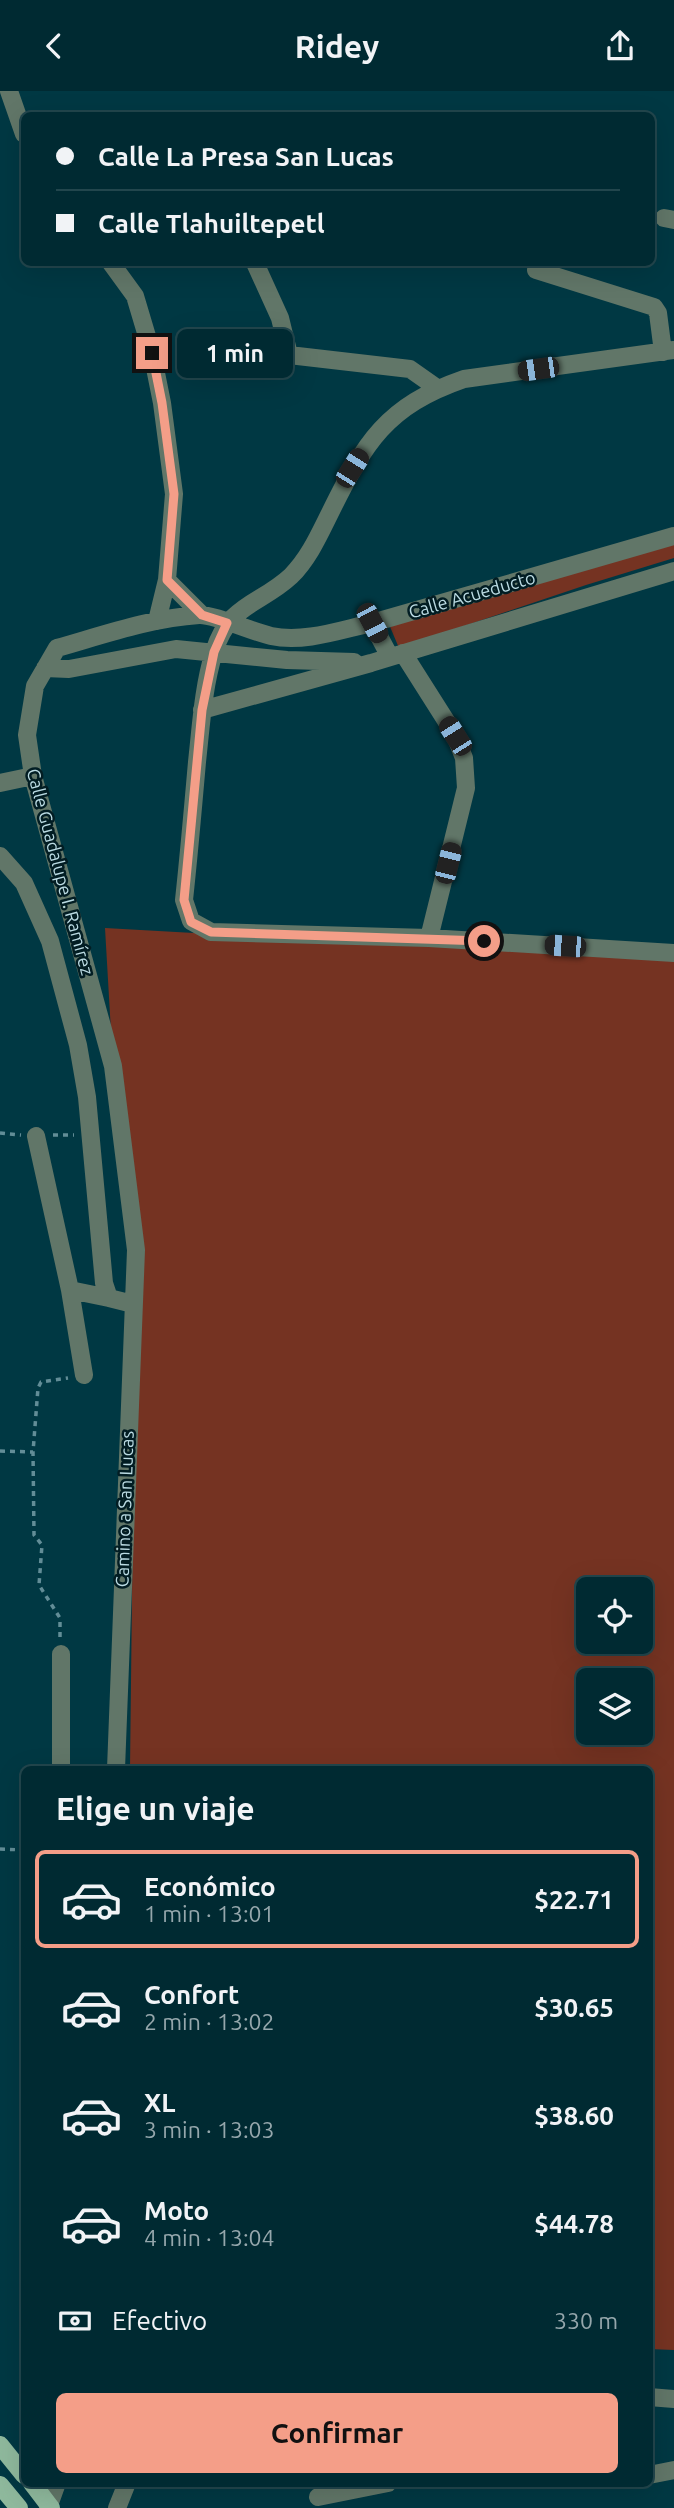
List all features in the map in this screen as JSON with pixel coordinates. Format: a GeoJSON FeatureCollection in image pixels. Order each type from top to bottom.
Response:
{"type":"FeatureCollection","features":[{"type":"Feature","properties":{"kind":"main road"},"geometry":{"type":"LineString","coordinates":[[0,2445],[21,2470]]}},
{"type":"Feature","properties":{"kind":"main road"},"geometry":{"type":"LineString","coordinates":[[0,2485],[16,2505]]}},
{"type":"Feature","properties":{"kind":"main road"},"geometry":{"type":"LineString","coordinates":[[35,2487],[50,2507]]}},
{"type":"Feature","properties":{"kind":"street"},"geometry":{"type":"LineString","coordinates":[[9,91],[21,125]]}},
{"type":"Feature","properties":{"kind":"street"},"geometry":{"type":"LineString","coordinates":[[113,266],[135,296],[152,353],[162,403],[174,494],[167,580],[157,621]]}},
{"type":"Feature","properties":{"kind":"street"},"geometry":{"type":"LineString","coordinates":[[256,266],[280,318],[289,355]]}},
{"type":"Feature","properties":{"kind":"street"},"geometry":{"type":"LineString","coordinates":[[536,270],[654,307],[668,351],[464,379],[437,388],[392,417],[371,439],[352,468],[310,553],[290,576],[244,607],[227,623],[214,652],[202,710],[184,900],[191,922],[211,932],[429,938],[674,953]]}},
{"type":"Feature","properties":{"kind":"street"},"geometry":{"type":"LineString","coordinates":[[195,339],[223,349],[254,354],[289,355],[410,369],[437,388]]}},
{"type":"Feature","properties":{"kind":"street","name":"Calle Acueducto"},"geometry":{"type":"LineString","coordinates":[[227,623],[272,636],[297,638],[372,623],[674,536]]}},
{"type":"Feature","properties":{"kind":"street","name":"Calle Acueducto"},"geometry":{"type":"LineString","coordinates":[[202,710],[371,663],[674,571]]}},
{"type":"Feature","properties":{"kind":"street"},"geometry":{"type":"LineString","coordinates":[[167,580],[202,615]]}},
{"type":"Feature","properties":{"kind":"street","name":"Calle Guadalupe I. Ramírez"},"geometry":{"type":"LineString","coordinates":[[136,1249],[113,1066],[33,776],[27,735],[35,686],[57,648],[157,621],[202,615],[227,623]]}},
{"type":"Feature","properties":{"kind":"street"},"geometry":{"type":"LineString","coordinates":[[372,623],[455,736],[464,758],[466,788],[429,938]]}},
{"type":"Feature","properties":{"kind":"street"},"geometry":{"type":"LineString","coordinates":[[124,630],[127,657]]}},
{"type":"Feature","properties":{"kind":"street","name":"Calle Acueducto"},"geometry":{"type":"LineString","coordinates":[[45,669],[68,669],[176,649],[287,660],[371,663]]}},
{"type":"Feature","properties":{"kind":"street"},"geometry":{"type":"LineString","coordinates":[[0,783],[33,776]]}},
{"type":"Feature","properties":{"kind":"street"},"geometry":{"type":"LineString","coordinates":[[0,856],[24,883],[50,941],[78,1045],[89,1122],[104,1283],[109,1298]]}},
{"type":"Feature","properties":{"kind":"street"},"geometry":{"type":"LineString","coordinates":[[36,1136],[70,1290],[84,1375]]}},
{"type":"Feature","properties":{"kind":"street","name":"Camino a San Lucas"},"geometry":{"type":"LineString","coordinates":[[116,1766],[136,1249]]}},
{"type":"Feature","properties":{"kind":"street"},"geometry":{"type":"LineString","coordinates":[[70,1290],[133,1304]]}},
{"type":"Feature","properties":{"kind":"street"},"geometry":{"type":"LineString","coordinates":[[61,1654],[61,1766]]}},
{"type":"Feature","properties":{"kind":"street"},"geometry":{"type":"LineString","coordinates":[[653,2397],[674,2399]]}},
{"type":"Feature","properties":{"kind":"street"},"geometry":{"type":"LineString","coordinates":[[653,2474],[674,2470]]}},
{"type":"Feature","properties":{"kind":"street"},"geometry":{"type":"LineString","coordinates":[[50,2507],[56,2487]]}},
{"type":"Feature","properties":{"kind":"street"},"geometry":{"type":"LineString","coordinates":[[117,2508],[125,2487]]}},
{"type":"Feature","properties":{"kind":"street"},"geometry":{"type":"LineString","coordinates":[[318,2497],[368,2487]]}},
{"type":"Feature","properties":{"kind":"path"},"geometry":{"type":"LineString","coordinates":[[61,1654],[60,1618],[39,1585],[42,1545],[34,1535],[33,1452],[38,1388],[41,1382],[84,1375]]}},
{"type":"Feature","properties":{"kind":"path"},"geometry":{"type":"LineString","coordinates":[[0,1451],[33,1452]]}},
{"type":"Feature","properties":{"kind":"path"},"geometry":{"type":"LineString","coordinates":[[0,1849],[21,1850]]}},
{"type":"Feature","properties":{"kind":"shaded area"},"geometry":{"type":"Polygon","coordinates":[[[674,541],[674,558],[399,648],[388,622],[674,541]]]}},
{"type":"Feature","properties":{"kind":"shaded area"},"geometry":{"type":"Polygon","coordinates":[[[105,928],[674,960],[674,2350],[653,2349],[653,1766],[130,1766],[136,1250],[113,1066],[105,928]]]}},
{"type":"Feature","properties":{"kind":"route"},"geometry":{"type":"LineString","coordinates":[[152,353],[162,403],[174,494],[167,580],[202,615],[227,623],[214,652],[202,710],[184,900],[191,922],[211,932],[484,941]]}}]}
